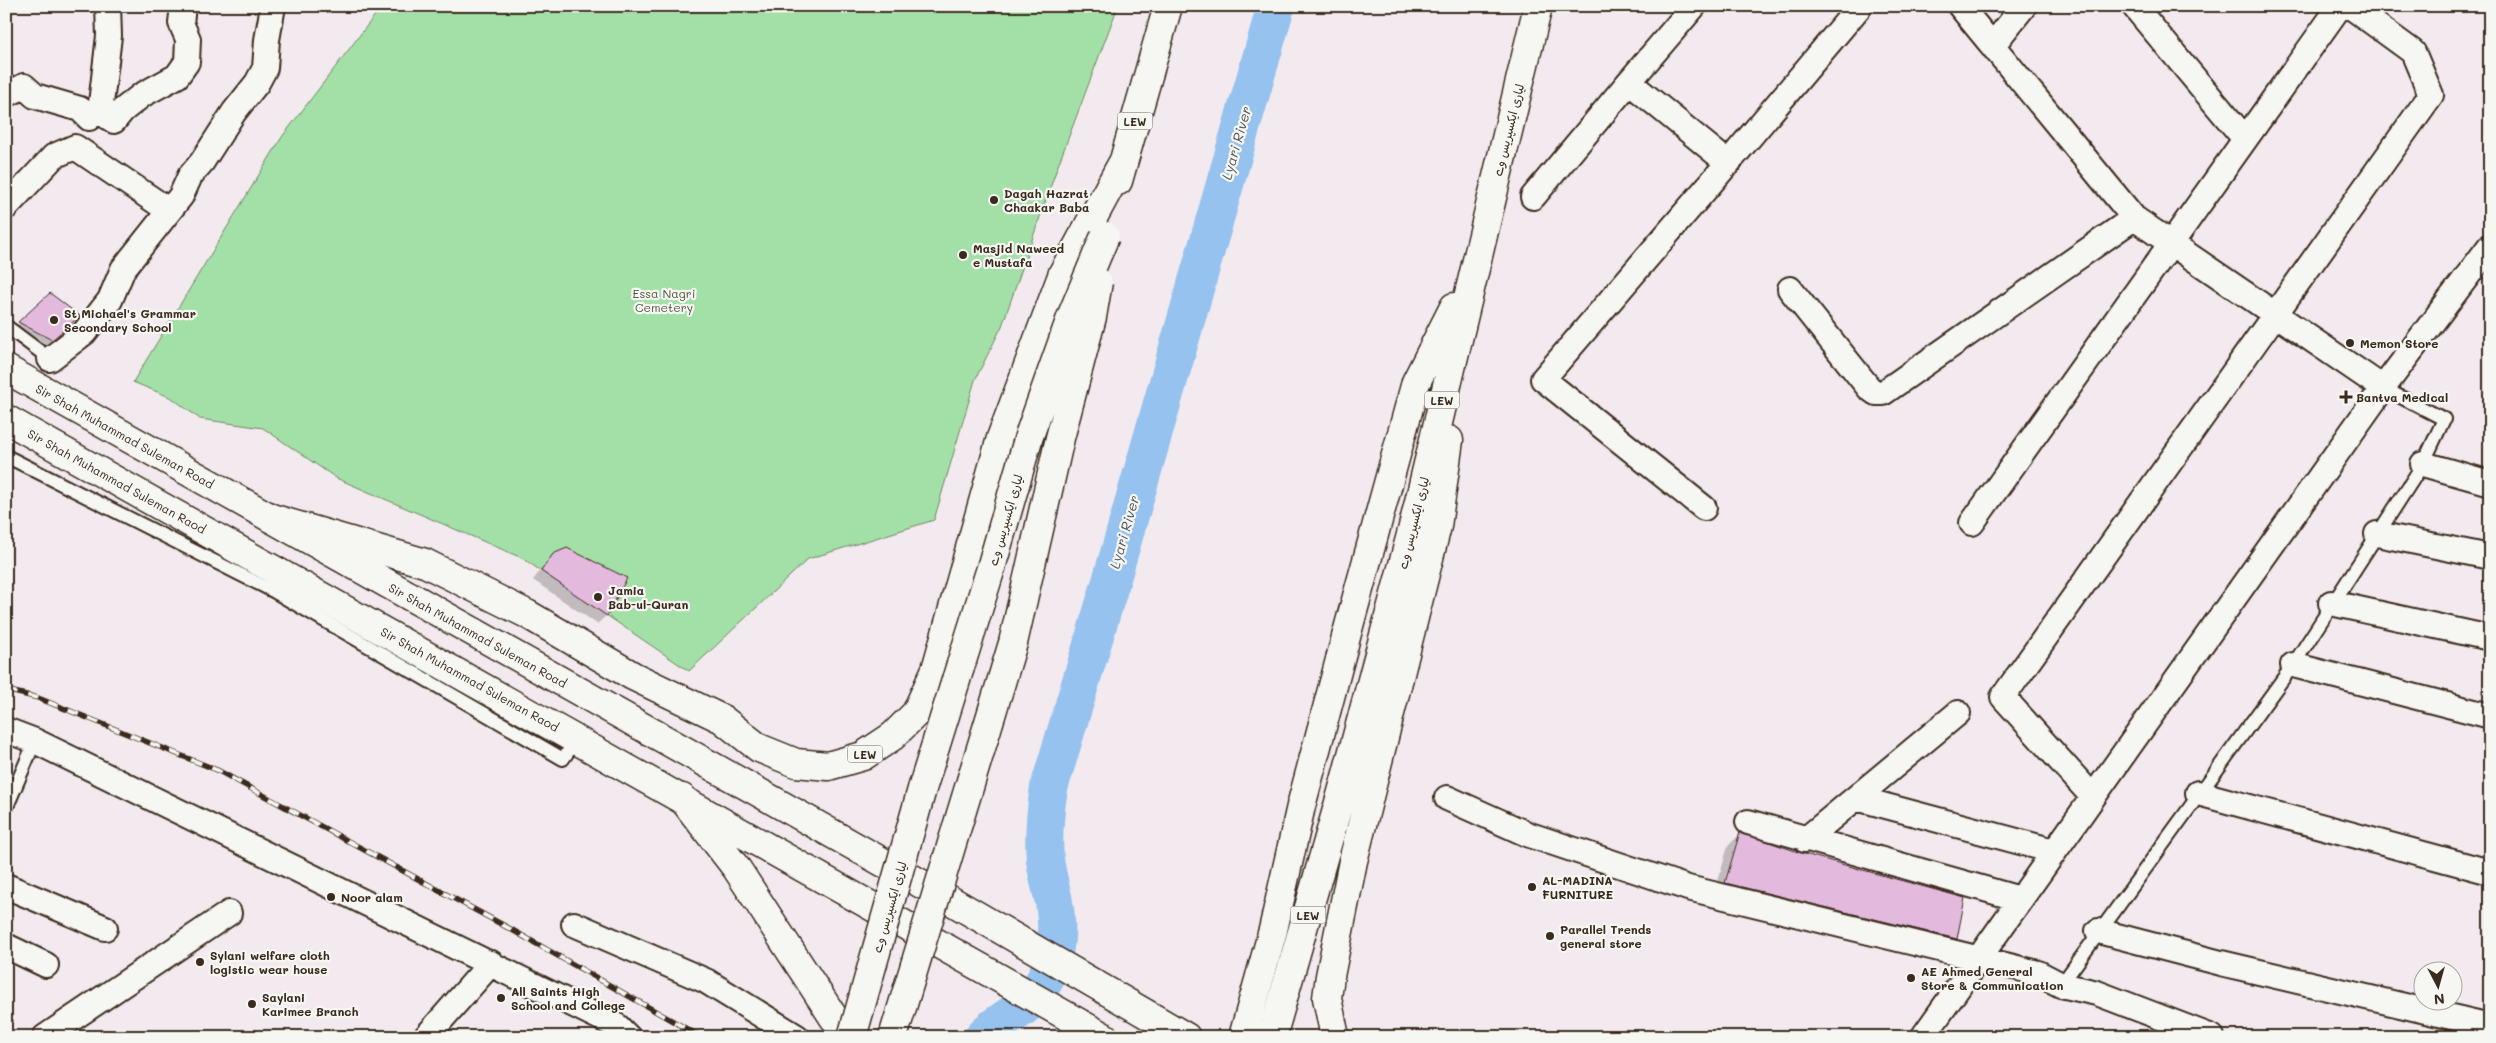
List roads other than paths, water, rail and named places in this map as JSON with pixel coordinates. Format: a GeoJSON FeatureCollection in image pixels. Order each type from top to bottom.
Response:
{"type":"FeatureCollection","features":[{"type":"Feature","properties":{"kind":"highway","name":"لیاری ایکسپریس وے"},"geometry":{"type":"LineString","coordinates":[[852,1037],[922,789],[991,568],[1029,436],[1072,316],[1105,236],[1122,164],[1168,6]]}},
{"type":"Feature","properties":{"kind":"highway","name":"لیاری ایکسپریس وے"},"geometry":{"type":"LineString","coordinates":[[1272,1037],[1342,792],[1407,550],[1474,265],[1538,6]]}},
{"type":"Feature","properties":{"kind":"highway","name":"LEW"},"geometry":{"type":"LineString","coordinates":[[270,518],[425,563],[527,614],[633,676],[722,719],[759,748],[796,764],[828,766],[863,756],[893,736],[916,713],[936,669],[1001,438],[1063,273],[1122,164]]}},
{"type":"Feature","properties":{"kind":"highway","name":"LEW"},"geometry":{"type":"LineString","coordinates":[[894,1037],[1013,643],[1060,438],[1092,317],[1105,236]]}},
{"type":"Feature","properties":{"kind":"highway","name":"LEW"},"geometry":{"type":"LineString","coordinates":[[1243,1037],[1273,930],[1301,806],[1416,382],[1474,265]]}},
{"type":"Feature","properties":{"kind":"highway","name":"LEW"},"geometry":{"type":"LineString","coordinates":[[1335,1037],[1327,998],[1330,976],[1352,860],[1396,695],[1437,526],[1474,265]]}},
{"type":"Feature","properties":{"kind":"highway","name":"Sir Shah Muhammad Suleman Road"},"geometry":{"type":"LineString","coordinates":[[6,368],[950,900],[1186,1037]]}},
{"type":"Feature","properties":{"kind":"highway","name":"Sir Shah Muhammad Suleman Raod"},"geometry":{"type":"LineString","coordinates":[[6,419],[1104,1037]]}},
{"type":"Feature","properties":{"kind":"highway","name":"LEW"},"geometry":{"type":"LineString","coordinates":[[682,798],[737,869],[834,1018],[852,1037]]}},
{"type":"Feature","properties":{"kind":"street"},"geometry":{"type":"LineString","coordinates":[[75,148],[79,124],[94,115],[109,36],[108,6]]}},
{"type":"Feature","properties":{"kind":"street"},"geometry":{"type":"LineString","coordinates":[[6,95],[24,86],[35,96],[114,121],[123,110],[142,95],[176,76],[187,62],[188,39],[181,24],[183,6]]}},
{"type":"Feature","properties":{"kind":"street"},"geometry":{"type":"LineString","coordinates":[[50,359],[84,333],[110,300],[123,269],[181,196],[190,176],[202,162],[266,68],[267,40],[274,6]]}},
{"type":"Feature","properties":{"kind":"street"},"geometry":{"type":"LineString","coordinates":[[1533,197],[1694,6]]}},
{"type":"Feature","properties":{"kind":"street"},"geometry":{"type":"LineString","coordinates":[[1704,508],[1543,378],[1860,6]]}},
{"type":"Feature","properties":{"kind":"street"},"geometry":{"type":"LineString","coordinates":[[1960,6],[2134,218],[2383,388]]}},
{"type":"Feature","properties":{"kind":"street"},"geometry":{"type":"LineString","coordinates":[[1992,46],[2024,6]]}},
{"type":"Feature","properties":{"kind":"street"},"geometry":{"type":"LineString","coordinates":[[2134,6],[2245,139]]}},
{"type":"Feature","properties":{"kind":"street"},"geometry":{"type":"LineString","coordinates":[[1972,523],[2340,6]]}},
{"type":"Feature","properties":{"kind":"street"},"geometry":{"type":"LineString","coordinates":[[2092,796],[2003,697],[2431,96],[2413,52],[2350,6]]}},
{"type":"Feature","properties":{"kind":"street"},"geometry":{"type":"LineString","coordinates":[[1629,82],[1728,163]]}},
{"type":"Feature","properties":{"kind":"street"},"geometry":{"type":"LineString","coordinates":[[75,148],[168,210]]}},
{"type":"Feature","properties":{"kind":"street"},"geometry":{"type":"LineString","coordinates":[[6,208],[54,156],[75,148]]}},
{"type":"Feature","properties":{"kind":"street"},"geometry":{"type":"LineString","coordinates":[[1790,289],[1869,388],[1876,393],[1883,393],[2134,218]]}},
{"type":"Feature","properties":{"kind":"street"},"geometry":{"type":"LineString","coordinates":[[1922,1037],[2092,796],[2294,516],[2383,388],[2490,246]]}},
{"type":"Feature","properties":{"kind":"street"},"geometry":{"type":"LineString","coordinates":[[2423,464],[2490,483]]}},
{"type":"Feature","properties":{"kind":"street"},"geometry":{"type":"LineString","coordinates":[[2377,534],[2490,557]]}},
{"type":"Feature","properties":{"kind":"street"},"geometry":{"type":"LineString","coordinates":[[2331,603],[2490,638]]}},
{"type":"Feature","properties":{"kind":"street"},"geometry":{"type":"LineString","coordinates":[[2293,665],[2490,716]]}},
{"type":"Feature","properties":{"kind":"street"},"geometry":{"type":"LineString","coordinates":[[1804,840],[1958,713]]}},
{"type":"Feature","properties":{"kind":"street"},"geometry":{"type":"LineString","coordinates":[[6,730],[35,741],[491,963],[617,1033]]}},
{"type":"Feature","properties":{"kind":"street"},"geometry":{"type":"LineString","coordinates":[[2198,793],[2490,872]]}},
{"type":"Feature","properties":{"kind":"street"},"geometry":{"type":"LineString","coordinates":[[1447,798],[1527,834],[1688,888],[2038,973],[2061,985],[2097,993],[2212,1037]]}},
{"type":"Feature","properties":{"kind":"street"},"geometry":{"type":"LineString","coordinates":[[1856,798],[2054,851]]}},
{"type":"Feature","properties":{"kind":"street"},"geometry":{"type":"LineString","coordinates":[[1748,822],[1804,840],[2020,899]]}},
{"type":"Feature","properties":{"kind":"street"},"geometry":{"type":"LineString","coordinates":[[6,886],[105,928]]}},
{"type":"Feature","properties":{"kind":"street"},"geometry":{"type":"LineString","coordinates":[[45,1037],[229,913]]}},
{"type":"Feature","properties":{"kind":"street"},"geometry":{"type":"LineString","coordinates":[[574,924],[706,981],[797,1037]]}},
{"type":"Feature","properties":{"kind":"street"},"geometry":{"type":"LineString","coordinates":[[2098,931],[2221,964],[2490,1026]]}},
{"type":"Feature","properties":{"kind":"street"},"geometry":{"type":"LineString","coordinates":[[6,946],[46,964]]}},
{"type":"Feature","properties":{"kind":"street"},"geometry":{"type":"LineString","coordinates":[[426,1037],[491,963]]}},
{"type":"Feature","properties":{"kind":"lane"},"geometry":{"type":"LineString","coordinates":[[6,326],[50,359]]}},
{"type":"Feature","properties":{"kind":"lane"},"geometry":{"type":"LineString","coordinates":[[2061,985],[2198,793],[2293,665],[2331,603],[2423,464],[2444,419],[2383,388]]}},
{"type":"Feature","properties":{"kind":"lane"},"geometry":{"type":"LineString","coordinates":[[6,456],[275,592],[564,759],[577,739]]}},
{"type":"Feature","properties":{"kind":"lane"},"geometry":{"type":"LineString","coordinates":[[6,809],[35,741]]}},
{"type":"Feature","properties":{"kind":"waterway","name":"Lyari River"},"geometry":{"type":"LineString","coordinates":[[983,1037],[1029,1002],[1045,980],[1054,955],[1056,915],[1044,851],[1046,806],[1049,788],[1110,585],[1276,6]]}},
{"type":"Feature","properties":{"kind":"railway"},"geometry":{"type":"LineString","coordinates":[[6,690],[38,698],[217,770],[514,931],[701,1037]]}},
{"type":"Feature","properties":{"kind":"place","name":"Dagah Hazrat Chaakar Baba"},"geometry":{"type":"Point","coordinates":[994,200]}},
{"type":"Feature","properties":{"kind":"place","name":"Masjid Naweed e Mustafa"},"geometry":{"type":"Point","coordinates":[963,255]}},
{"type":"Feature","properties":{"kind":"place","name":"St Michael's Grammar Secondary School"},"geometry":{"type":"Point","coordinates":[54,320]}},
{"type":"Feature","properties":{"kind":"place","name":"Memon Store"},"geometry":{"type":"Point","coordinates":[2350,343]}},
{"type":"Feature","properties":{"kind":"place","name":"Bantva Medical"},"geometry":{"type":"Point","coordinates":[2346,397]}},
{"type":"Feature","properties":{"kind":"place","name":"Jamia Bab-ul-Quran"},"geometry":{"type":"Point","coordinates":[598,597]}},
{"type":"Feature","properties":{"kind":"place","name":"AL-MADINA FURNITURE"},"geometry":{"type":"Point","coordinates":[1532,887]}},
{"type":"Feature","properties":{"kind":"place","name":"Noor alam"},"geometry":{"type":"Point","coordinates":[331,897]}},
{"type":"Feature","properties":{"kind":"place","name":"Parallel Trends general store"},"geometry":{"type":"Point","coordinates":[1550,936]}},
{"type":"Feature","properties":{"kind":"place","name":"Sylani welfare cloth logistic wear house"},"geometry":{"type":"Point","coordinates":[200,962]}},
{"type":"Feature","properties":{"kind":"place","name":"AE Ahmed General Store & Communication"},"geometry":{"type":"Point","coordinates":[1911,978]}},
{"type":"Feature","properties":{"kind":"place","name":"All Saints High School and College"},"geometry":{"type":"Point","coordinates":[501,998]}},
{"type":"Feature","properties":{"kind":"place","name":"Saylani Karimee Branch"},"geometry":{"type":"Point","coordinates":[252,1004]}},
{"type":"Feature","properties":{"kind":"park label","name":"Essa Nagri Cemetery"},"geometry":{"type":"Point","coordinates":[664,300]}}]}
